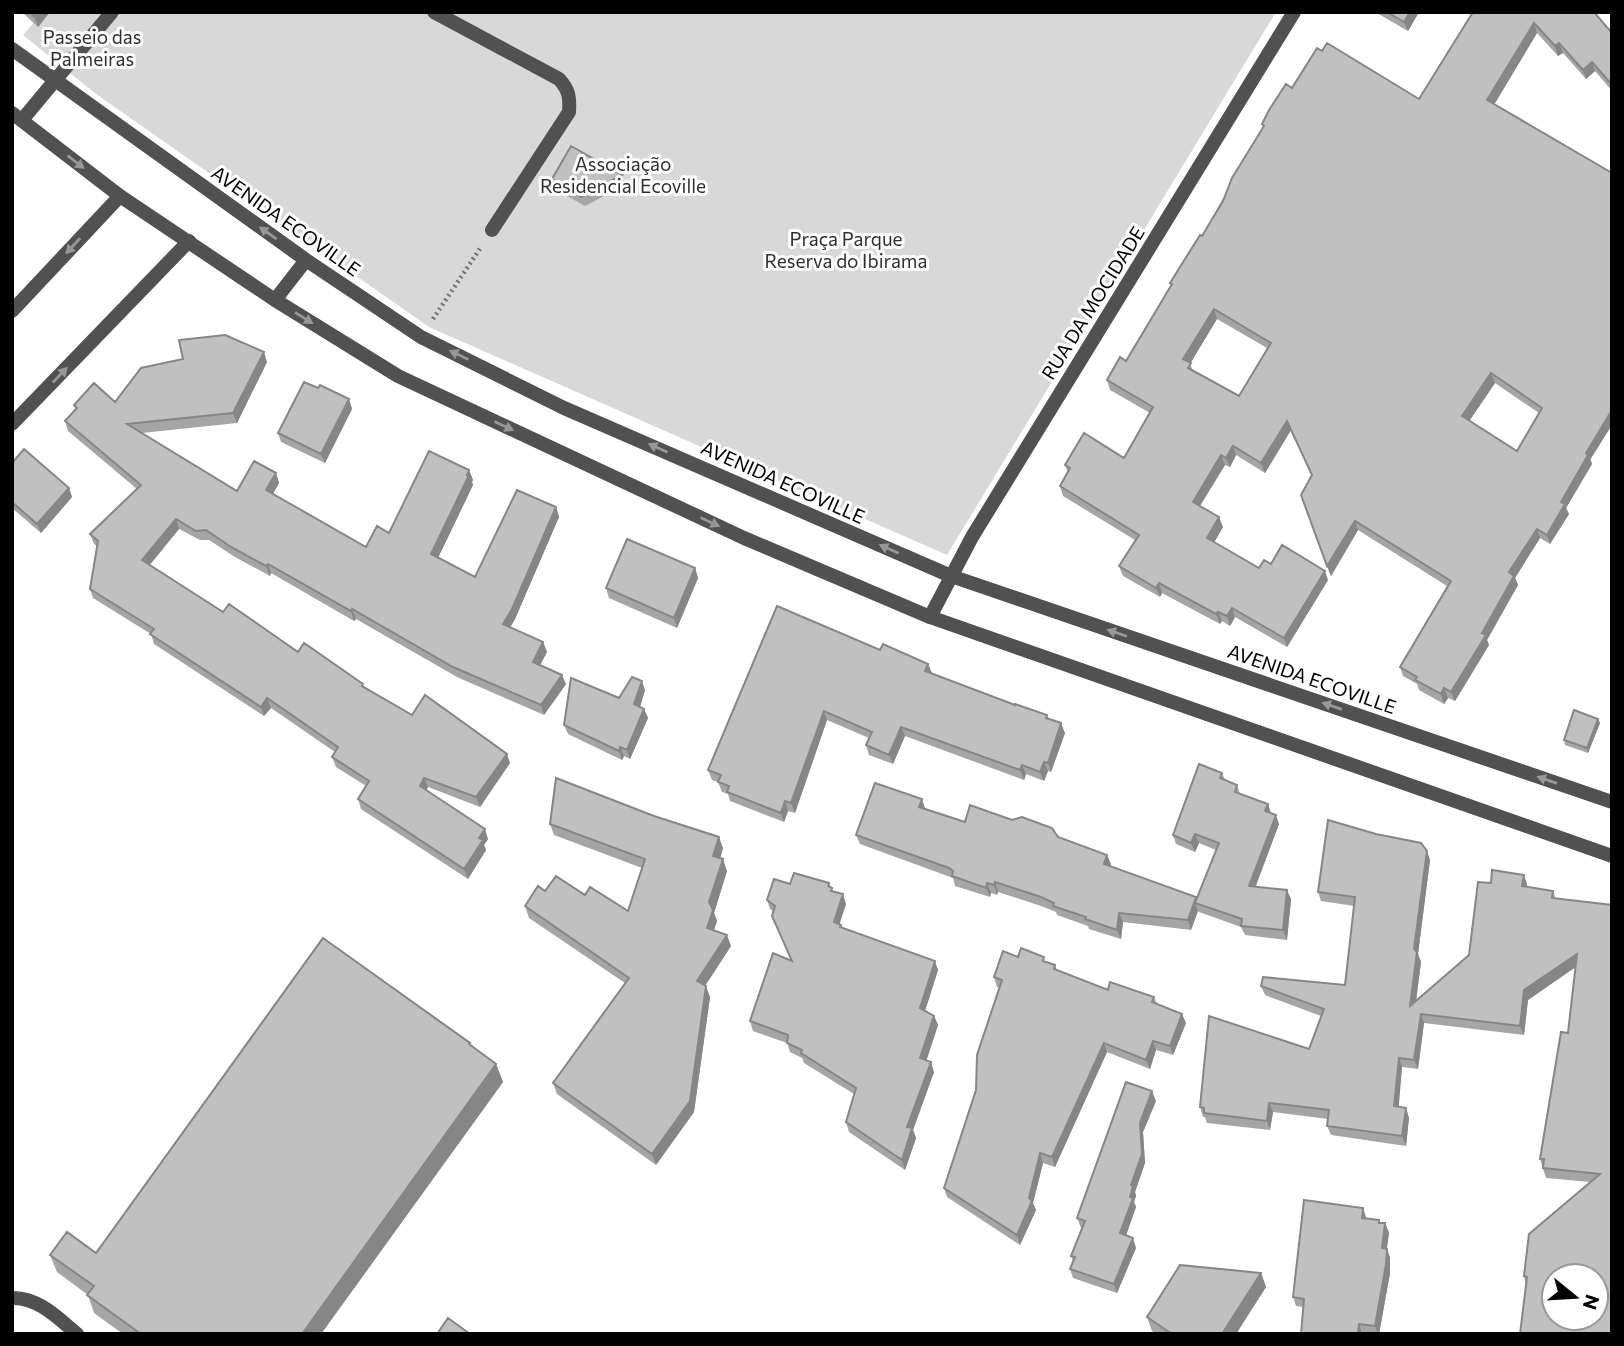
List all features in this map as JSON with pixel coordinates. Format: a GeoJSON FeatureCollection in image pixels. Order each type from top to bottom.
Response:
{"type":"FeatureCollection","features":[{"type":"Feature","properties":{"kind":"street"},"geometry":{"type":"LineString","coordinates":[[113,12],[17,116],[120,196],[275,300],[398,376],[765,548],[930,617],[1612,856]]}},
{"type":"Feature","properties":{"kind":"street"},"geometry":{"type":"LineString","coordinates":[[434,12],[559,79],[567,88],[570,99],[569,112],[492,230]]}},
{"type":"Feature","properties":{"kind":"street","name":"RUA DA MOCIDADE"},"geometry":{"type":"LineString","coordinates":[[930,617],[972,537],[1294,12]]}},
{"type":"Feature","properties":{"kind":"street","name":"AVENIDA ECOVILLE"},"geometry":{"type":"LineString","coordinates":[[12,49],[306,260],[421,337],[564,408],[951,576],[1612,802]]}},
{"type":"Feature","properties":{"kind":"street"},"geometry":{"type":"LineString","coordinates":[[12,311],[120,196]]}},
{"type":"Feature","properties":{"kind":"street"},"geometry":{"type":"LineString","coordinates":[[12,424],[189,242]]}},
{"type":"Feature","properties":{"kind":"street"},"geometry":{"type":"LineString","coordinates":[[275,300],[306,260]]}},
{"type":"Feature","properties":{"kind":"street"},"geometry":{"type":"LineString","coordinates":[[12,1298],[21,1297],[42,1306],[77,1334]]}},
{"type":"Feature","properties":{"kind":"path"},"geometry":{"type":"LineString","coordinates":[[421,337],[492,230]]}},
{"type":"Feature","properties":{"kind":"green space","name":"Praça Parque Reserva do Ibirama"},"geometry":{"type":"Polygon","coordinates":[[[43,12],[1276,12],[947,555],[429,327],[96,94],[23,35],[43,12]]]}},
{"type":"Feature","properties":{"kind":"building"},"geometry":{"type":"Polygon","coordinates":[[[1387,12],[1410,12],[1404,22],[1387,12]]]}},
{"type":"Feature","properties":{"kind":"building"},"geometry":{"type":"Polygon","coordinates":[[[1473,12],[1594,12],[1612,33],[1612,85],[1592,62],[1583,70],[1559,43],[1555,46],[1534,23],[1487,100],[1612,173],[1612,410],[1586,453],[1588,455],[1561,502],[1565,504],[1547,535],[1537,529],[1509,572],[1514,576],[1482,633],[1486,635],[1451,692],[1444,688],[1441,694],[1415,680],[1417,677],[1400,667],[1451,581],[1355,521],[1327,566],[1301,495],[1312,475],[1287,421],[1261,463],[1233,446],[1226,458],[1221,455],[1193,502],[1219,517],[1207,538],[1259,568],[1264,560],[1271,564],[1282,545],[1325,571],[1284,638],[1232,608],[1227,616],[1218,612],[1216,614],[1159,583],[1156,588],[1119,566],[1139,535],[1060,486],[1070,468],[1065,465],[1084,433],[1124,458],[1153,407],[1107,380],[1120,357],[1126,361],[1172,284],[1170,283],[1223,201],[1232,178],[1264,126],[1262,124],[1269,110],[1286,84],[1292,88],[1317,48],[1322,51],[1327,43],[1419,99],[1473,12]],[[1214,309],[1183,359],[1191,363],[1188,368],[1239,396],[1271,343],[1214,309]],[[1491,373],[1462,416],[1517,451],[1542,408],[1491,373]]]}},
{"type":"Feature","properties":{"kind":"building"},"geometry":{"type":"Polygon","coordinates":[[[571,146],[622,175],[581,197],[552,179],[571,146]]]}},
{"type":"Feature","properties":{"kind":"building"},"geometry":{"type":"Polygon","coordinates":[[[225,335],[264,352],[233,413],[127,424],[237,491],[254,461],[276,473],[266,490],[366,547],[377,526],[389,533],[429,451],[469,470],[431,554],[475,577],[517,490],[556,507],[503,624],[543,642],[533,662],[562,675],[541,705],[453,667],[352,609],[351,611],[268,564],[266,566],[231,547],[206,530],[196,531],[176,519],[142,560],[223,612],[229,604],[298,652],[304,643],[363,684],[362,686],[412,715],[425,695],[507,754],[476,797],[424,778],[420,786],[485,829],[479,838],[483,840],[464,869],[358,799],[369,781],[332,757],[338,747],[267,698],[261,707],[150,634],[154,629],[90,589],[98,541],[90,534],[141,485],[65,421],[77,408],[74,405],[94,383],[115,402],[141,368],[183,359],[179,340],[225,335]]]}},
{"type":"Feature","properties":{"kind":"building"},"geometry":{"type":"Polygon","coordinates":[[[304,382],[318,388],[320,385],[349,399],[321,454],[278,433],[304,382]]]}},
{"type":"Feature","properties":{"kind":"building"},"geometry":{"type":"Polygon","coordinates":[[[24,449],[69,488],[37,524],[12,502],[12,463],[24,449]]]}},
{"type":"Feature","properties":{"kind":"building"},"geometry":{"type":"Polygon","coordinates":[[[627,539],[695,568],[674,618],[606,588],[627,539]]]}},
{"type":"Feature","properties":{"kind":"building"},"geometry":{"type":"Polygon","coordinates":[[[777,606],[880,650],[883,644],[928,664],[925,671],[1047,715],[1046,718],[1061,723],[1048,763],[1044,762],[1040,772],[1022,765],[1020,770],[901,727],[889,755],[866,745],[872,732],[824,711],[791,803],[785,801],[781,813],[727,792],[729,786],[718,782],[721,775],[708,770],[777,606]]]}},
{"type":"Feature","properties":{"kind":"building"},"geometry":{"type":"Polygon","coordinates":[[[632,677],[642,681],[634,704],[644,709],[627,750],[620,747],[619,751],[564,725],[571,678],[619,698],[632,677]]]}},
{"type":"Feature","properties":{"kind":"building"},"geometry":{"type":"Polygon","coordinates":[[[1574,710],[1598,719],[1587,748],[1564,740],[1574,710]]]}},
{"type":"Feature","properties":{"kind":"building"},"geometry":{"type":"Polygon","coordinates":[[[1199,764],[1222,773],[1220,778],[1237,785],[1235,792],[1268,804],[1265,811],[1276,815],[1249,886],[1287,890],[1283,930],[1241,926],[1242,919],[1195,903],[1219,843],[1195,834],[1191,843],[1173,835],[1199,764]]]}},
{"type":"Feature","properties":{"kind":"building"},"geometry":{"type":"Polygon","coordinates":[[[556,778],[654,816],[719,837],[713,856],[723,859],[709,902],[713,910],[707,928],[727,935],[697,981],[706,986],[690,1101],[652,1154],[553,1083],[629,978],[525,906],[538,886],[545,891],[556,876],[585,895],[590,887],[628,911],[645,859],[550,824],[556,778]]]}},
{"type":"Feature","properties":{"kind":"building"},"geometry":{"type":"Polygon","coordinates":[[[875,783],[922,799],[919,807],[965,822],[970,805],[1012,820],[1022,817],[1052,828],[1058,837],[1107,855],[1104,864],[1196,897],[1188,920],[1119,913],[1117,930],[1053,906],[1054,903],[1041,897],[995,882],[994,885],[987,883],[986,888],[952,876],[953,871],[949,868],[856,835],[875,783]]]}},
{"type":"Feature","properties":{"kind":"building"},"geometry":{"type":"Polygon","coordinates":[[[1328,820],[1421,843],[1427,851],[1414,949],[1417,952],[1410,1006],[1469,955],[1478,882],[1491,883],[1492,870],[1524,875],[1522,886],[1553,891],[1552,898],[1612,905],[1612,1334],[1520,1334],[1529,1234],[1600,1174],[1543,1168],[1544,1159],[1540,1159],[1561,1032],[1568,1033],[1577,954],[1524,990],[1520,1026],[1421,1014],[1414,1060],[1399,1058],[1394,1106],[1406,1108],[1402,1136],[1327,1126],[1329,1110],[1269,1103],[1267,1121],[1204,1113],[1204,1108],[1200,1107],[1209,1016],[1309,1049],[1324,1009],[1261,986],[1263,977],[1345,985],[1355,897],[1318,892],[1328,820]]]}},
{"type":"Feature","properties":{"kind":"building"},"geometry":{"type":"Polygon","coordinates":[[[794,873],[829,883],[831,891],[843,894],[834,922],[841,925],[840,927],[935,961],[920,1008],[934,1016],[920,1058],[931,1062],[907,1127],[912,1128],[902,1160],[846,1122],[856,1088],[801,1053],[802,1050],[787,1043],[788,1035],[750,1021],[773,953],[792,961],[772,916],[775,906],[767,900],[774,879],[790,884],[794,873]]]}},
{"type":"Feature","properties":{"kind":"building"},"geometry":{"type":"Polygon","coordinates":[[[323,938],[496,1064],[302,1334],[141,1334],[87,1295],[94,1286],[50,1255],[67,1232],[96,1253],[323,938]]]}},
{"type":"Feature","properties":{"kind":"building"},"geometry":{"type":"Polygon","coordinates":[[[1021,948],[1044,957],[1043,961],[1055,965],[1054,969],[1108,990],[1110,982],[1154,997],[1152,1002],[1182,1014],[1170,1046],[1153,1041],[1146,1060],[1104,1043],[1052,1157],[1040,1153],[1029,1198],[1032,1201],[1017,1235],[944,1188],[976,1090],[977,1055],[1002,980],[994,977],[1003,951],[1018,957],[1021,948]]]}},
{"type":"Feature","properties":{"kind":"building"},"geometry":{"type":"Polygon","coordinates":[[[1126,1082],[1152,1091],[1140,1123],[1142,1154],[1131,1185],[1130,1197],[1133,1198],[1120,1233],[1133,1238],[1114,1284],[1070,1269],[1075,1257],[1071,1256],[1085,1221],[1077,1218],[1126,1082]]]}},
{"type":"Feature","properties":{"kind":"building"},"geometry":{"type":"Polygon","coordinates":[[[1304,1200],[1363,1208],[1362,1218],[1385,1223],[1382,1248],[1387,1249],[1386,1264],[1375,1326],[1359,1324],[1358,1334],[1301,1334],[1304,1299],[1293,1297],[1304,1200]]]}},
{"type":"Feature","properties":{"kind":"building"},"geometry":{"type":"Polygon","coordinates":[[[1180,1265],[1261,1273],[1222,1334],[1172,1334],[1147,1317],[1180,1265]]]}},
{"type":"Feature","properties":{"kind":"building"},"geometry":{"type":"Polygon","coordinates":[[[448,1318],[470,1334],[437,1334],[448,1318]]]}},
{"type":"Feature","properties":{"kind":"park label","name":"Passeio das Palmeiras"},"geometry":{"type":"Point","coordinates":[92,48]}},
{"type":"Feature","properties":{"kind":"park label","name":"Associação Residencial Ecoville"},"geometry":{"type":"Point","coordinates":[623,175]}}]}
